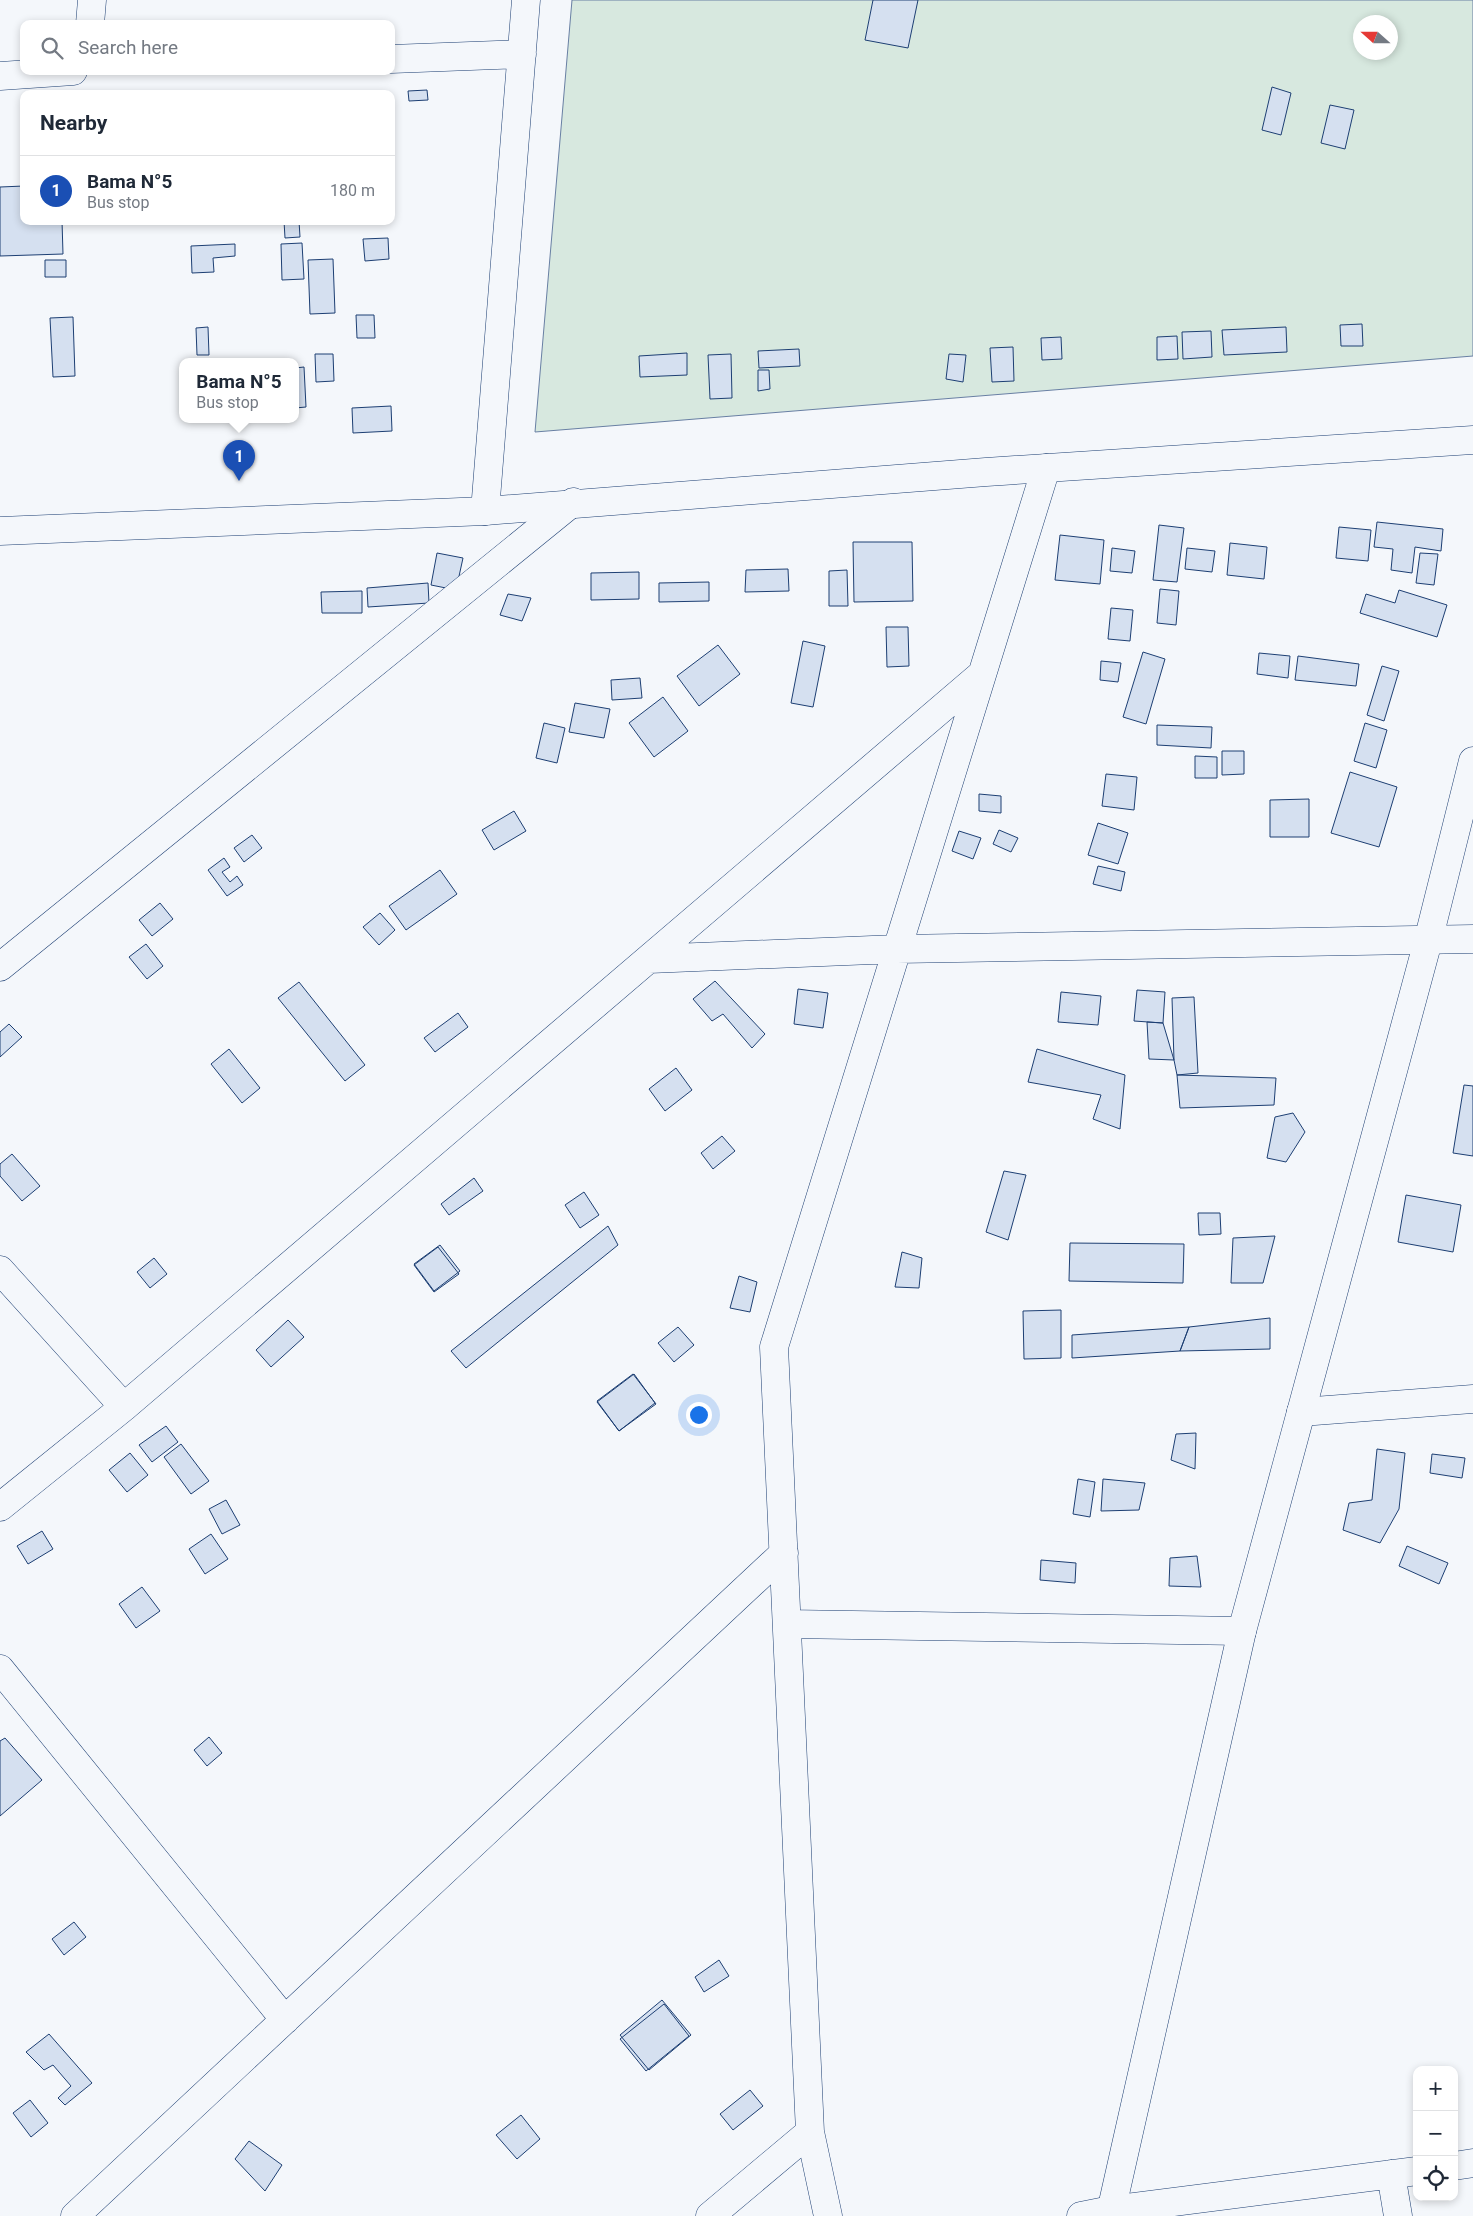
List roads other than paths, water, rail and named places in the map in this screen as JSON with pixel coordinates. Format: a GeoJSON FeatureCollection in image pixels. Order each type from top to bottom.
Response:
{"type":"FeatureCollection","features":[{"type":"Feature","properties":{"kind":"street"},"geometry":{"type":"LineString","coordinates":[[90,20],[92,0]]}},
{"type":"Feature","properties":{"kind":"street"},"geometry":{"type":"LineString","coordinates":[[485,510],[526,0]]}},
{"type":"Feature","properties":{"kind":"street"},"geometry":{"type":"LineString","coordinates":[[395,59],[522,54]]}},
{"type":"Feature","properties":{"kind":"street"},"geometry":{"type":"LineString","coordinates":[[0,76],[20,75]]}},
{"type":"Feature","properties":{"kind":"street"},"geometry":{"type":"LineString","coordinates":[[0,531],[485,510],[1046,468],[1473,440]]}},
{"type":"Feature","properties":{"kind":"street"},"geometry":{"type":"LineString","coordinates":[[828,2216],[810,2132],[774,1347],[1046,468]]}},
{"type":"Feature","properties":{"kind":"street"},"geometry":{"type":"LineString","coordinates":[[0,967],[574,502]]}},
{"type":"Feature","properties":{"kind":"street"},"geometry":{"type":"LineString","coordinates":[[0,1507],[124,1407],[982,674]]}},
{"type":"Feature","properties":{"kind":"street"},"geometry":{"type":"LineString","coordinates":[[1110,2213],[1242,1631],[1428,942],[1473,761]]}},
{"type":"Feature","properties":{"kind":"street"},"geometry":{"type":"LineString","coordinates":[[649,959],[897,949],[1473,940]]}},
{"type":"Feature","properties":{"kind":"street"},"geometry":{"type":"LineString","coordinates":[[0,1270],[124,1407]]}},
{"type":"Feature","properties":{"kind":"street"},"geometry":{"type":"LineString","coordinates":[[1301,1412],[1473,1399]]}},
{"type":"Feature","properties":{"kind":"street"},"geometry":{"type":"LineString","coordinates":[[75,2216],[784,1553]]}},
{"type":"Feature","properties":{"kind":"street"},"geometry":{"type":"LineString","coordinates":[[787,1624],[1242,1631]]}},
{"type":"Feature","properties":{"kind":"street"},"geometry":{"type":"LineString","coordinates":[[0,1669],[285,2020]]}},
{"type":"Feature","properties":{"kind":"street"},"geometry":{"type":"LineString","coordinates":[[710,2216],[810,2132]]}},
{"type":"Feature","properties":{"kind":"street"},"geometry":{"type":"LineString","coordinates":[[1458,2165],[1473,2163]]}},
{"type":"Feature","properties":{"kind":"street"},"geometry":{"type":"LineString","coordinates":[[1081,2216],[1404,2172],[1398,2216]]}},
{"type":"Feature","properties":{"kind":"place","name":"Bama N°5"},"geometry":{"type":"Point","coordinates":[239,481]}}]}
